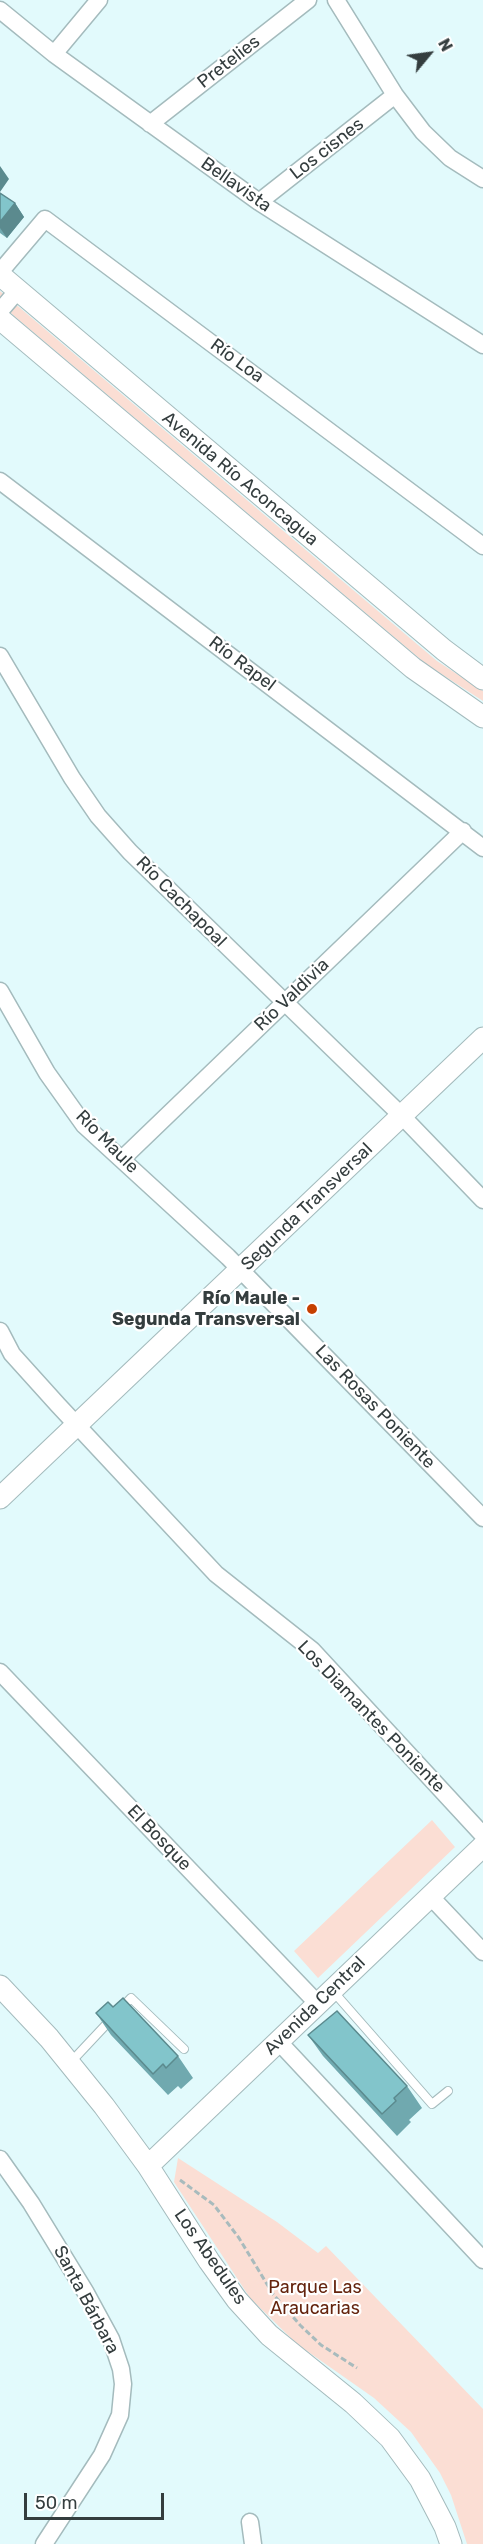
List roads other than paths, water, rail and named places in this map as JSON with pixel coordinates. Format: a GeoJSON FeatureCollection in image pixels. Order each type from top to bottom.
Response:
{"type":"FeatureCollection","features":[{"type":"Feature","properties":{"kind":"street"},"geometry":{"type":"LineString","coordinates":[[54,54],[99,0]]}},
{"type":"Feature","properties":{"kind":"street","name":"Pretelies"},"geometry":{"type":"LineString","coordinates":[[150,124],[308,0]]}},
{"type":"Feature","properties":{"kind":"street"},"geometry":{"type":"LineString","coordinates":[[336,0],[395,95],[423,132],[450,158],[483,179]]}},
{"type":"Feature","properties":{"kind":"street","name":"Bellavista"},"geometry":{"type":"LineString","coordinates":[[0,10],[54,54],[259,202],[483,345]]}},
{"type":"Feature","properties":{"kind":"street","name":"Los cisnes"},"geometry":{"type":"LineString","coordinates":[[259,202],[395,95]]}},
{"type":"Feature","properties":{"kind":"street","name":"Río Loa"},"geometry":{"type":"LineString","coordinates":[[0,273],[45,219],[483,546]]}},
{"type":"Feature","properties":{"kind":"street","name":"Avenida Río Aconcagua"},"geometry":{"type":"LineString","coordinates":[[0,273],[444,650],[483,679]]}},
{"type":"Feature","properties":{"kind":"street"},"geometry":{"type":"LineString","coordinates":[[0,311],[18,290]]}},
{"type":"Feature","properties":{"kind":"street","name":"Avenida Río Aconcagua"},"geometry":{"type":"LineString","coordinates":[[0,319],[412,668],[483,717]]}},
{"type":"Feature","properties":{"kind":"street","name":"Río Rapel"},"geometry":{"type":"LineString","coordinates":[[0,481],[483,848]]}},
{"type":"Feature","properties":{"kind":"street","name":"Río Cachapoal"},"geometry":{"type":"LineString","coordinates":[[0,656],[72,778],[98,816],[130,852],[402,1116],[483,1200]]}},
{"type":"Feature","properties":{"kind":"street","name":"Río Valdivia"},"geometry":{"type":"LineString","coordinates":[[122,1159],[463,831]]}},
{"type":"Feature","properties":{"kind":"street","name":"Río Maule"},"geometry":{"type":"LineString","coordinates":[[0,991],[47,1073],[84,1125],[241,1271]]}},
{"type":"Feature","properties":{"kind":"street","name":"Segunda Transversal"},"geometry":{"type":"LineString","coordinates":[[0,1498],[241,1271],[483,1038]]}},
{"type":"Feature","properties":{"kind":"street","name":"Las Rosas Poniente"},"geometry":{"type":"LineString","coordinates":[[241,1271],[483,1518]]}},
{"type":"Feature","properties":{"kind":"street","name":"Los Diamantes Poniente"},"geometry":{"type":"LineString","coordinates":[[0,1331],[12,1354],[76,1426],[216,1574],[312,1650],[483,1835]]}},
{"type":"Feature","properties":{"kind":"street","name":"El Bosque"},"geometry":{"type":"LineString","coordinates":[[0,1672],[325,1997]]}},
{"type":"Feature","properties":{"kind":"street","name":"Avenida Central"},"geometry":{"type":"LineString","coordinates":[[148,2166],[483,1846]]}},
{"type":"Feature","properties":{"kind":"street"},"geometry":{"type":"LineString","coordinates":[[431,1896],[483,1952]]}},
{"type":"Feature","properties":{"kind":"street","name":"Los Abedules"},"geometry":{"type":"LineString","coordinates":[[0,1986],[49,2038],[148,2166],[237,2300],[269,2335],[372,2420],[406,2458],[433,2501],[451,2544]]}},
{"type":"Feature","properties":{"kind":"street"},"geometry":{"type":"LineString","coordinates":[[278,2041],[483,2260]]}},
{"type":"Feature","properties":{"kind":"street","name":"Santa Bárbara"},"geometry":{"type":"LineString","coordinates":[[0,2159],[31,2203],[91,2302],[111,2339],[121,2369],[123,2384],[120,2415],[102,2455],[44,2544]]}},
{"type":"Feature","properties":{"kind":"street"},"geometry":{"type":"LineString","coordinates":[[250,2522],[253,2544]]}},
{"type":"Feature","properties":{"kind":"lane"},"geometry":{"type":"LineString","coordinates":[[325,1997],[432,2104],[448,2091]]}},
{"type":"Feature","properties":{"kind":"lane"},"geometry":{"type":"LineString","coordinates":[[69,2063],[131,1998],[184,2049]]}},
{"type":"Feature","properties":{"kind":"place","name":"Río Maule - Segunda Transversal"},"geometry":{"type":"Point","coordinates":[312,1309]}},
{"type":"Feature","properties":{"kind":"park label","name":"Parque Las Araucarias"},"geometry":{"type":"Point","coordinates":[315,2298]}}]}
